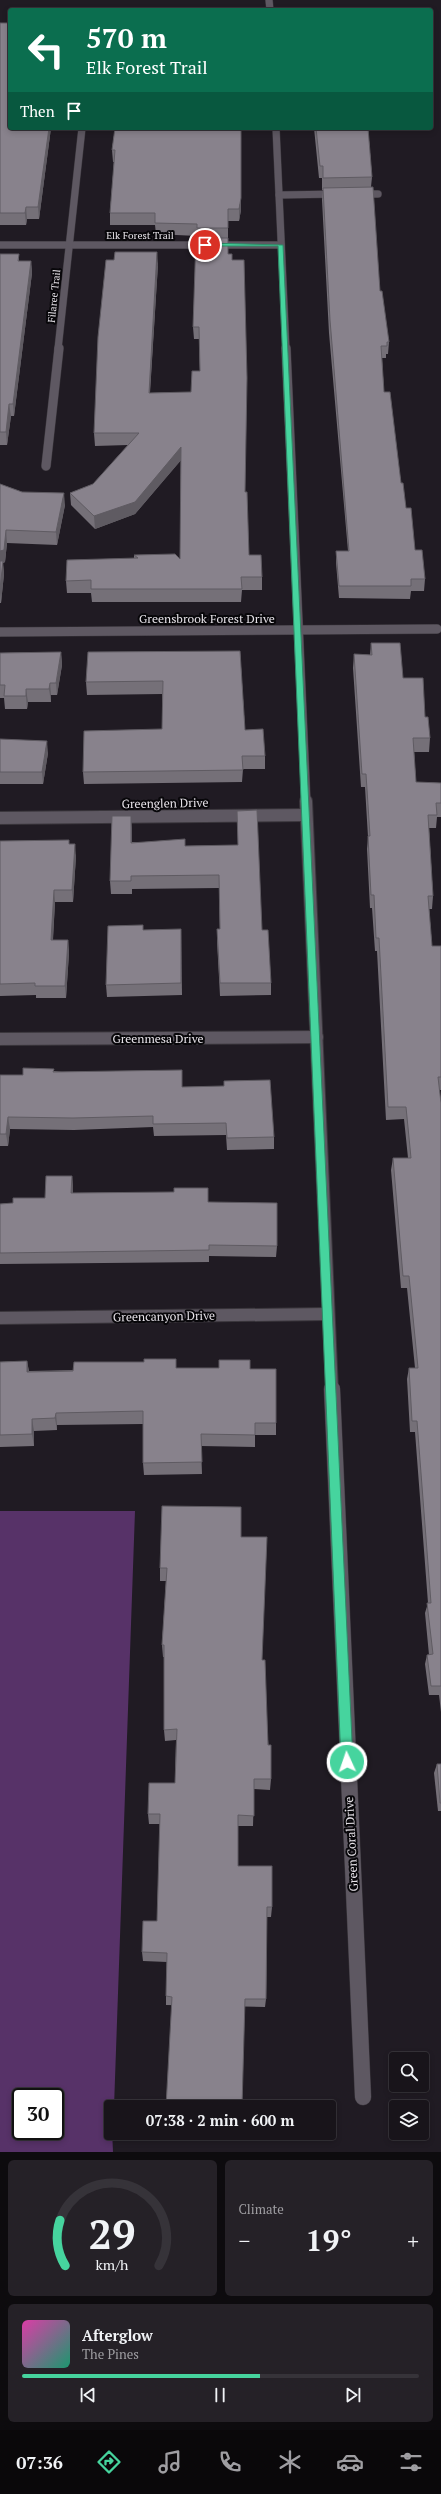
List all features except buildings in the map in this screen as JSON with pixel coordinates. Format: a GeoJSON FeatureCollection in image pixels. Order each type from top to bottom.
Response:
{"type":"FeatureCollection","features":[{"type":"Feature","properties":{"kind":"street","name":"Filaree Trail"},"geometry":{"type":"LineString","coordinates":[[46,466],[82,130]]}},
{"type":"Feature","properties":{"kind":"street","name":"Green Coral Drive"},"geometry":{"type":"LineString","coordinates":[[276,130],[280,245],[317,1037],[327,1314],[362,2097]]}},
{"type":"Feature","properties":{"kind":"street"},"geometry":{"type":"LineString","coordinates":[[279,195],[378,194]]}},
{"type":"Feature","properties":{"kind":"street","name":"Elk Forest Trail"},"geometry":{"type":"LineString","coordinates":[[0,245],[280,245]]}},
{"type":"Feature","properties":{"kind":"street","name":"Greensbrook Forest Drive"},"geometry":{"type":"LineString","coordinates":[[0,632],[437,629]]}},
{"type":"Feature","properties":{"kind":"street","name":"Greenglen Drive"},"geometry":{"type":"LineString","coordinates":[[0,818],[306,815]]}},
{"type":"Feature","properties":{"kind":"street","name":"Greenmesa Drive"},"geometry":{"type":"LineString","coordinates":[[0,1039],[317,1037]]}},
{"type":"Feature","properties":{"kind":"street","name":"Greencanyon Drive"},"geometry":{"type":"LineString","coordinates":[[0,1318],[327,1314]]}},
{"type":"Feature","properties":{"kind":"shaded area"},"geometry":{"type":"Polygon","coordinates":[[[0,1511],[135,1511],[114,2100],[104,2100],[104,2140],[112,2140],[113,2152],[0,2152],[0,1511]]]}},
{"type":"Feature","properties":{"kind":"route"},"geometry":{"type":"LineString","coordinates":[[205,245],[280,245],[317,1037],[327,1314],[347,1762]]}}]}
